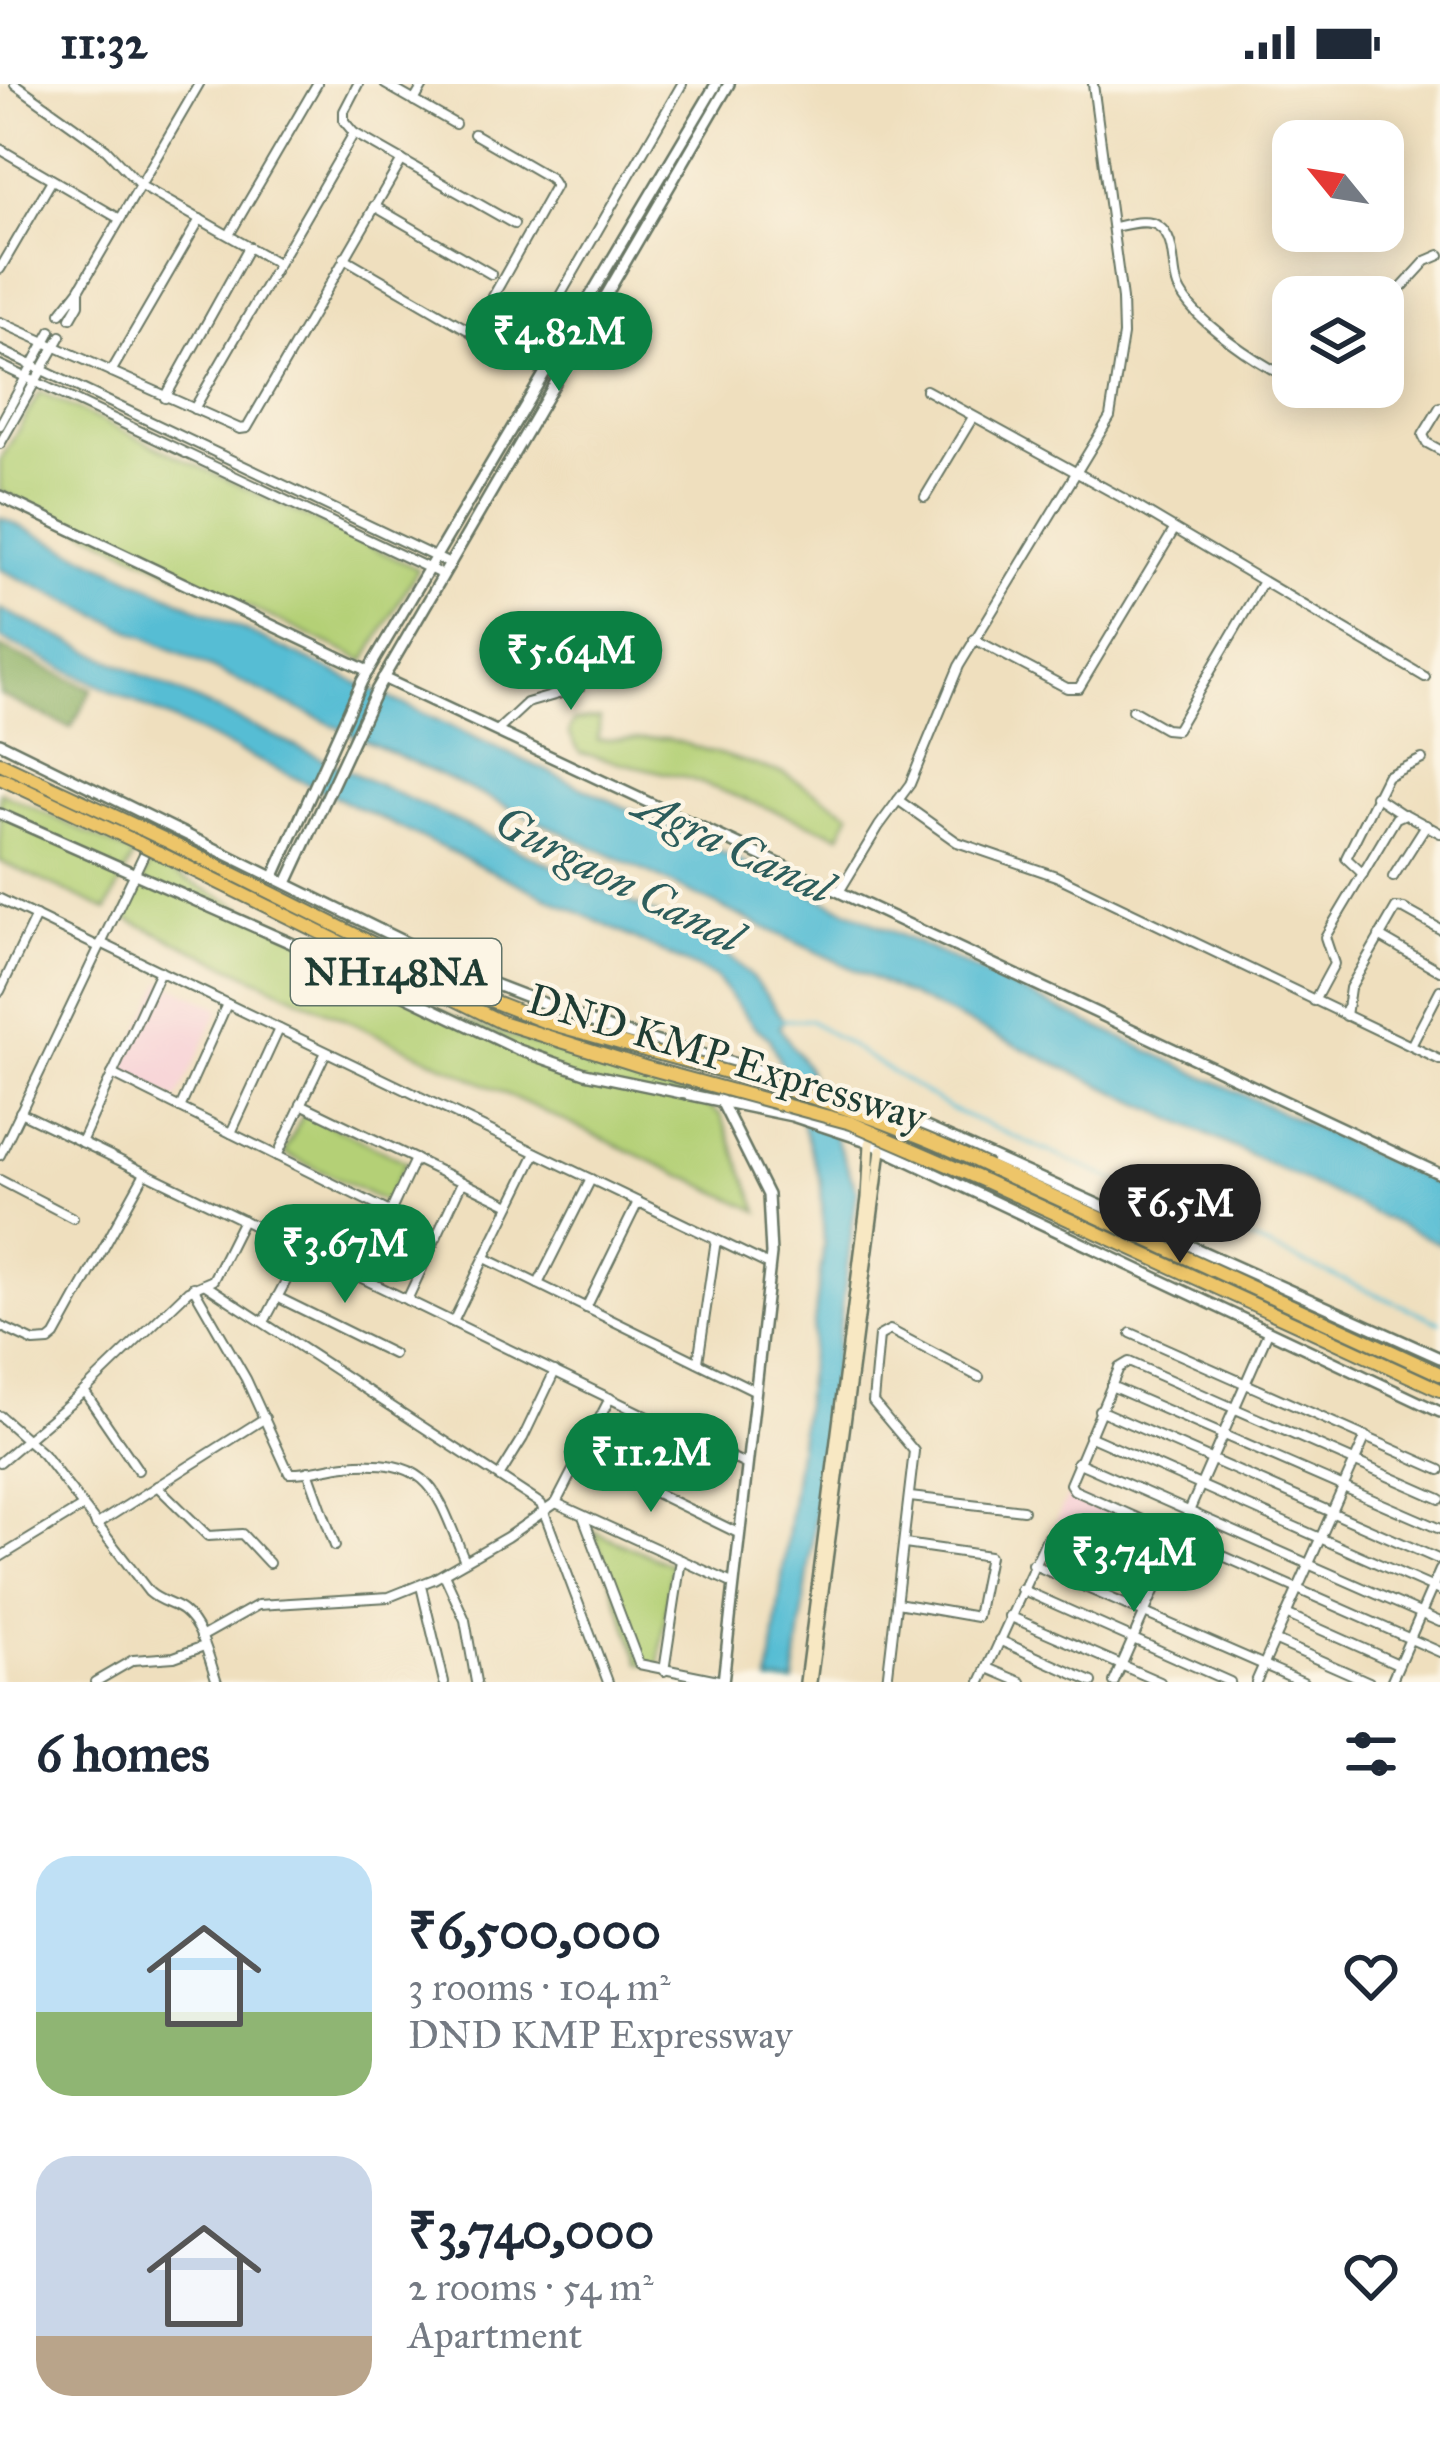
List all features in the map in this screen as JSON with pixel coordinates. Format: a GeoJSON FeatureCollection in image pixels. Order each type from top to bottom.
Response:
{"type":"FeatureCollection","features":[{"type":"Feature","properties":{"kind":"highway","name":"DND KMP Expressway"},"geometry":{"type":"LineString","coordinates":[[0,763],[501,1022],[851,1123],[987,1174],[1440,1374]]}},
{"type":"Feature","properties":{"kind":"highway","name":"DND KMP Expressway"},"geometry":{"type":"LineString","coordinates":[[0,778],[141,836]]}},
{"type":"Feature","properties":{"kind":"highway","name":"DND KMP Expressway"},"geometry":{"type":"LineString","coordinates":[[160,846],[472,993],[546,1022],[854,1108],[919,1133],[987,1174],[1440,1390]]}},
{"type":"Feature","properties":{"kind":"main road"},"geometry":{"type":"LineString","coordinates":[[808,1682],[870,1143]]}},
{"type":"Feature","properties":{"kind":"main road"},"geometry":{"type":"LineString","coordinates":[[808,1682],[881,1150]]}},
{"type":"Feature","properties":{"kind":"street"},"geometry":{"type":"LineString","coordinates":[[15,84],[106,148],[141,186],[278,263]]}},
{"type":"Feature","properties":{"kind":"street"},"geometry":{"type":"LineString","coordinates":[[61,313],[199,84]]}},
{"type":"Feature","properties":{"kind":"street"},"geometry":{"type":"LineString","coordinates":[[229,236],[316,84]]}},
{"type":"Feature","properties":{"kind":"street"},"geometry":{"type":"LineString","coordinates":[[358,84],[344,111],[344,121],[354,133],[514,224]]}},
{"type":"Feature","properties":{"kind":"street"},"geometry":{"type":"LineString","coordinates":[[385,84],[455,124]]}},
{"type":"Feature","properties":{"kind":"street"},"geometry":{"type":"LineString","coordinates":[[415,101],[424,84]]}},
{"type":"Feature","properties":{"kind":"street"},"geometry":{"type":"LineString","coordinates":[[344,258],[514,358],[526,353],[682,84]]}},
{"type":"Feature","properties":{"kind":"street"},"geometry":{"type":"LineString","coordinates":[[274,876],[365,676],[716,84]]}},
{"type":"Feature","properties":{"kind":"street"},"geometry":{"type":"LineString","coordinates":[[287,883],[380,684],[729,84]]}},
{"type":"Feature","properties":{"kind":"street"},"geometry":{"type":"LineString","coordinates":[[839,892],[910,784],[974,639],[1111,417],[1119,373],[1122,299],[1094,84]]}},
{"type":"Feature","properties":{"kind":"street"},"geometry":{"type":"LineString","coordinates":[[194,410],[354,133]]}},
{"type":"Feature","properties":{"kind":"street"},"geometry":{"type":"LineString","coordinates":[[472,334],[555,186],[550,178],[474,134]]}},
{"type":"Feature","properties":{"kind":"street"},"geometry":{"type":"LineString","coordinates":[[0,148],[119,219]]}},
{"type":"Feature","properties":{"kind":"street"},"geometry":{"type":"LineString","coordinates":[[0,322],[240,429],[250,425],[401,160]]}},
{"type":"Feature","properties":{"kind":"street"},"geometry":{"type":"LineString","coordinates":[[0,269],[4,252],[52,180]]}},
{"type":"Feature","properties":{"kind":"street"},"geometry":{"type":"LineString","coordinates":[[374,206],[491,274]]}},
{"type":"Feature","properties":{"kind":"street"},"geometry":{"type":"LineString","coordinates":[[111,372],[200,219]]}},
{"type":"Feature","properties":{"kind":"street"},"geometry":{"type":"LineString","coordinates":[[1112,226],[1160,226],[1168,240],[1177,284],[1187,300],[1272,369]]}},
{"type":"Feature","properties":{"kind":"street"},"geometry":{"type":"LineString","coordinates":[[166,398],[250,247]]}},
{"type":"Feature","properties":{"kind":"street"},"geometry":{"type":"LineString","coordinates":[[1404,285],[1426,261],[1440,255]]}},
{"type":"Feature","properties":{"kind":"street"},"geometry":{"type":"LineString","coordinates":[[71,318],[79,304],[79,290]]}},
{"type":"Feature","properties":{"kind":"street"},"geometry":{"type":"LineString","coordinates":[[0,444],[56,333]]}},
{"type":"Feature","properties":{"kind":"street"},"geometry":{"type":"LineString","coordinates":[[0,350],[450,564]]}},
{"type":"Feature","properties":{"kind":"street"},"geometry":{"type":"LineString","coordinates":[[0,365],[443,575]]}},
{"type":"Feature","properties":{"kind":"street"},"geometry":{"type":"LineString","coordinates":[[0,425],[31,379]]}},
{"type":"Feature","properties":{"kind":"street"},"geometry":{"type":"LineString","coordinates":[[926,390],[1077,472],[1425,677]]}},
{"type":"Feature","properties":{"kind":"street"},"geometry":{"type":"LineString","coordinates":[[1440,406],[1423,435],[1440,450]]}},
{"type":"Feature","properties":{"kind":"street"},"geometry":{"type":"LineString","coordinates":[[925,497],[973,417]]}},
{"type":"Feature","properties":{"kind":"street"},"geometry":{"type":"LineString","coordinates":[[0,496],[365,676]]}},
{"type":"Feature","properties":{"kind":"street"},"geometry":{"type":"LineString","coordinates":[[974,639],[1067,688],[1079,688],[1174,530]]}},
{"type":"Feature","properties":{"kind":"street"},"geometry":{"type":"LineString","coordinates":[[1132,710],[1165,729],[1176,730],[1263,583]]}},
{"type":"Feature","properties":{"kind":"street"},"geometry":{"type":"LineString","coordinates":[[497,731],[526,703],[579,688],[596,658]]}},
{"type":"Feature","properties":{"kind":"street"},"geometry":{"type":"LineString","coordinates":[[380,684],[497,731],[1440,1174]]}},
{"type":"Feature","properties":{"kind":"street"},"geometry":{"type":"LineString","coordinates":[[0,743],[478,978],[608,1028],[868,1101],[1440,1358]]}},
{"type":"Feature","properties":{"kind":"street"},"geometry":{"type":"LineString","coordinates":[[1363,874],[1349,864],[1346,855],[1375,796],[1390,773],[1422,759]]}},
{"type":"Feature","properties":{"kind":"street"},"geometry":{"type":"LineString","coordinates":[[1375,796],[1440,833]]}},
{"type":"Feature","properties":{"kind":"street"},"geometry":{"type":"LineString","coordinates":[[898,800],[957,842],[1056,876],[1440,1060]]}},
{"type":"Feature","properties":{"kind":"street"},"geometry":{"type":"LineString","coordinates":[[0,814],[352,970],[519,1050],[585,1073],[720,1099],[870,1143],[1440,1412]]}},
{"type":"Feature","properties":{"kind":"street"},"geometry":{"type":"LineString","coordinates":[[1314,1001],[1334,964],[1325,937],[1402,814]]}},
{"type":"Feature","properties":{"kind":"street"},"geometry":{"type":"LineString","coordinates":[[0,1155],[160,818]]}},
{"type":"Feature","properties":{"kind":"street"},"geometry":{"type":"LineString","coordinates":[[1394,877],[1426,825]]}},
{"type":"Feature","properties":{"kind":"street"},"geometry":{"type":"LineString","coordinates":[[0,899],[160,971],[769,1265]]}},
{"type":"Feature","properties":{"kind":"street"},"geometry":{"type":"LineString","coordinates":[[1346,1016],[1350,988],[1398,907],[1440,929]]}},
{"type":"Feature","properties":{"kind":"street"},"geometry":{"type":"LineString","coordinates":[[0,991],[36,916]]}},
{"type":"Feature","properties":{"kind":"street"},"geometry":{"type":"LineString","coordinates":[[1379,936],[1440,971]]}},
{"type":"Feature","properties":{"kind":"street"},"geometry":{"type":"LineString","coordinates":[[0,958],[13,964]]}},
{"type":"Feature","properties":{"kind":"street"},"geometry":{"type":"LineString","coordinates":[[81,1142],[160,971]]}},
{"type":"Feature","properties":{"kind":"street"},"geometry":{"type":"LineString","coordinates":[[1411,1046],[1440,990]]}},
{"type":"Feature","properties":{"kind":"street"},"geometry":{"type":"LineString","coordinates":[[180,1108],[227,1004]]}},
{"type":"Feature","properties":{"kind":"street"},"geometry":{"type":"LineString","coordinates":[[232,1133],[279,1029]]}},
{"type":"Feature","properties":{"kind":"street"},"geometry":{"type":"LineString","coordinates":[[662,1089],[674,1047]]}},
{"type":"Feature","properties":{"kind":"street"},"geometry":{"type":"LineString","coordinates":[[277,1156],[326,1052]]}},
{"type":"Feature","properties":{"kind":"street"},"geometry":{"type":"LineString","coordinates":[[112,1074],[390,1212]]}},
{"type":"Feature","properties":{"kind":"street"},"geometry":{"type":"LineString","coordinates":[[583,1516],[634,1658],[645,1668],[723,1681],[769,1265],[768,1196],[720,1099]]}},
{"type":"Feature","properties":{"kind":"street"},"geometry":{"type":"LineString","coordinates":[[302,1104],[510,1205]]}},
{"type":"Feature","properties":{"kind":"street"},"geometry":{"type":"LineString","coordinates":[[20,1112],[747,1465]]}},
{"type":"Feature","properties":{"kind":"street"},"geometry":{"type":"LineString","coordinates":[[923,1169],[938,1135]]}},
{"type":"Feature","properties":{"kind":"street"},"geometry":{"type":"LineString","coordinates":[[453,1322],[536,1153]]}},
{"type":"Feature","properties":{"kind":"street"},"geometry":{"type":"LineString","coordinates":[[360,1277],[415,1159]]}},
{"type":"Feature","properties":{"kind":"street"},"geometry":{"type":"LineString","coordinates":[[0,1326],[34,1342],[55,1336],[145,1173]]}},
{"type":"Feature","properties":{"kind":"street"},"geometry":{"type":"LineString","coordinates":[[538,1284],[591,1179]]}},
{"type":"Feature","properties":{"kind":"street"},"geometry":{"type":"LineString","coordinates":[[0,1180],[73,1219]]}},
{"type":"Feature","properties":{"kind":"street"},"geometry":{"type":"LineString","coordinates":[[407,1300],[462,1181]]}},
{"type":"Feature","properties":{"kind":"street"},"geometry":{"type":"LineString","coordinates":[[586,1307],[638,1202]]}},
{"type":"Feature","properties":{"kind":"street"},"geometry":{"type":"LineString","coordinates":[[0,1462],[84,1391],[193,1287],[218,1273],[243,1220]]}},
{"type":"Feature","properties":{"kind":"street"},"geometry":{"type":"LineString","coordinates":[[698,1362],[716,1240]]}},
{"type":"Feature","properties":{"kind":"street"},"geometry":{"type":"LineString","coordinates":[[264,1322],[303,1249]]}},
{"type":"Feature","properties":{"kind":"street"},"geometry":{"type":"LineString","coordinates":[[484,1258],[755,1390]]}},
{"type":"Feature","properties":{"kind":"street"},"geometry":{"type":"LineString","coordinates":[[204,1284],[541,1504],[608,1682]]}},
{"type":"Feature","properties":{"kind":"street"},"geometry":{"type":"LineString","coordinates":[[193,1287],[265,1418],[289,1473],[391,1462],[406,1466],[440,1500],[465,1562]]}},
{"type":"Feature","properties":{"kind":"street"},"geometry":{"type":"LineString","coordinates":[[277,1297],[393,1354]]}},
{"type":"Feature","properties":{"kind":"street"},"geometry":{"type":"LineString","coordinates":[[886,1682],[913,1447],[873,1402],[881,1332],[897,1333],[979,1377]]}},
{"type":"Feature","properties":{"kind":"street"},"geometry":{"type":"LineString","coordinates":[[1114,1682],[1268,1332]]}},
{"type":"Feature","properties":{"kind":"street"},"geometry":{"type":"LineString","coordinates":[[1131,1333],[1440,1470]]}},
{"type":"Feature","properties":{"kind":"street"},"geometry":{"type":"LineString","coordinates":[[1440,1499],[1129,1362],[1121,1365],[1099,1410],[1077,1462],[1072,1489],[1440,1652]]}},
{"type":"Feature","properties":{"kind":"street"},"geometry":{"type":"LineString","coordinates":[[500,1474],[555,1372]]}},
{"type":"Feature","properties":{"kind":"street"},"geometry":{"type":"LineString","coordinates":[[1111,1386],[1440,1529]]}},
{"type":"Feature","properties":{"kind":"street"},"geometry":{"type":"LineString","coordinates":[[84,1391],[138,1471]]}},
{"type":"Feature","properties":{"kind":"street"},"geometry":{"type":"LineString","coordinates":[[95,1682],[134,1660],[175,1657],[258,1606],[389,1597],[444,1574],[556,1504],[610,1398]]}},
{"type":"Feature","properties":{"kind":"street"},"geometry":{"type":"LineString","coordinates":[[1099,1410],[1440,1560]]}},
{"type":"Feature","properties":{"kind":"street"},"geometry":{"type":"LineString","coordinates":[[0,1416],[27,1438],[149,1592],[160,1602],[180,1607],[203,1642],[217,1682]]}},
{"type":"Feature","properties":{"kind":"street"},"geometry":{"type":"LineString","coordinates":[[96,1525],[265,1418]]}},
{"type":"Feature","properties":{"kind":"street"},"geometry":{"type":"LineString","coordinates":[[1089,1436],[1436,1590]]}},
{"type":"Feature","properties":{"kind":"street"},"geometry":{"type":"LineString","coordinates":[[1256,1682],[1366,1436]]}},
{"type":"Feature","properties":{"kind":"street"},"geometry":{"type":"LineString","coordinates":[[582,1457],[740,1534]]}},
{"type":"Feature","properties":{"kind":"street"},"geometry":{"type":"LineString","coordinates":[[1077,1462],[1440,1622]]}},
{"type":"Feature","properties":{"kind":"street"},"geometry":{"type":"LineString","coordinates":[[308,1471],[335,1546]]}},
{"type":"Feature","properties":{"kind":"street"},"geometry":{"type":"LineString","coordinates":[[157,1486],[208,1536],[242,1534],[269,1563]]}},
{"type":"Feature","properties":{"kind":"street"},"geometry":{"type":"LineString","coordinates":[[910,1497],[1023,1510]]}},
{"type":"Feature","properties":{"kind":"street"},"geometry":{"type":"LineString","coordinates":[[556,1504],[734,1584]]}},
{"type":"Feature","properties":{"kind":"street"},"geometry":{"type":"LineString","coordinates":[[0,1557],[82,1508]]}},
{"type":"Feature","properties":{"kind":"street"},"geometry":{"type":"LineString","coordinates":[[981,1682],[1048,1538],[1156,1585]]}},
{"type":"Feature","properties":{"kind":"street"},"geometry":{"type":"LineString","coordinates":[[897,1603],[976,1616],[988,1556],[904,1544]]}},
{"type":"Feature","properties":{"kind":"street"},"geometry":{"type":"LineString","coordinates":[[664,1671],[681,1560]]}},
{"type":"Feature","properties":{"kind":"street"},"geometry":{"type":"LineString","coordinates":[[1032,1564],[1303,1682]]}},
{"type":"Feature","properties":{"kind":"street"},"geometry":{"type":"LineString","coordinates":[[1390,1682],[1436,1590],[1440,1570]]}},
{"type":"Feature","properties":{"kind":"street"},"geometry":{"type":"LineString","coordinates":[[444,1574],[465,1620],[476,1682]]}},
{"type":"Feature","properties":{"kind":"street"},"geometry":{"type":"LineString","coordinates":[[421,1586],[444,1682]]}},
{"type":"Feature","properties":{"kind":"street"},"geometry":{"type":"LineString","coordinates":[[1021,1589],[1230,1682]]}},
{"type":"Feature","properties":{"kind":"street"},"geometry":{"type":"LineString","coordinates":[[1286,1613],[1398,1664]]}},
{"type":"Feature","properties":{"kind":"street"},"geometry":{"type":"LineString","coordinates":[[1009,1616],[1160,1682]]}},
{"type":"Feature","properties":{"kind":"street"},"geometry":{"type":"LineString","coordinates":[[999,1640],[1092,1682]]}},
{"type":"Feature","properties":{"kind":"street"},"geometry":{"type":"LineString","coordinates":[[1274,1640],[1369,1682]]}},
{"type":"Feature","properties":{"kind":"street"},"geometry":{"type":"LineString","coordinates":[[988,1668],[1022,1682]]}},
{"type":"Feature","properties":{"kind":"shaded area"},"geometry":{"type":"Polygon","coordinates":[[[162,981],[220,1008],[177,1100],[119,1073],[162,981]]]}},
{"type":"Feature","properties":{"kind":"shaded area"},"geometry":{"type":"Polygon","coordinates":[[[1069,1492],[1171,1537],[1153,1577],[1051,1532],[1069,1492]]]}},
{"type":"Feature","properties":{"kind":"green space"},"geometry":{"type":"Polygon","coordinates":[[[40,392],[418,569],[365,661],[0,491],[0,461],[40,392]]]}},
{"type":"Feature","properties":{"kind":"green space"},"geometry":{"type":"Polygon","coordinates":[[[0,647],[92,689],[71,728],[0,695],[0,647]]]}},
{"type":"Feature","properties":{"kind":"green space"},"geometry":{"type":"Polygon","coordinates":[[[600,718],[598,740],[666,738],[785,774],[850,813],[840,835],[690,779],[580,753],[569,733],[573,721],[600,718]]]}},
{"type":"Feature","properties":{"kind":"green space"},"geometry":{"type":"Polygon","coordinates":[[[0,792],[134,855],[107,910],[0,861],[0,792]]]}},
{"type":"Feature","properties":{"kind":"green space"},"geometry":{"type":"Polygon","coordinates":[[[152,862],[458,1019],[696,1097],[721,1115],[759,1211],[123,917],[152,862]]]}},
{"type":"Feature","properties":{"kind":"green space"},"geometry":{"type":"Polygon","coordinates":[[[304,1113],[406,1162],[386,1202],[284,1153],[304,1113]]]}},
{"type":"Feature","properties":{"kind":"green space"},"geometry":{"type":"Polygon","coordinates":[[[593,1531],[672,1565],[659,1666],[640,1663],[593,1531]]]}},
{"type":"Feature","properties":{"kind":"water"},"geometry":{"type":"Polygon","coordinates":[[[0,517],[1440,1186],[1440,1244],[0,569],[0,517]]]}},
{"type":"Feature","properties":{"kind":"water"},"geometry":{"type":"Polygon","coordinates":[[[0,609],[684,927],[728,956],[762,989],[783,1020],[779,1027],[807,1067],[857,1191],[794,1682],[769,1682],[824,1244],[821,1182],[789,1082],[769,1038],[715,977],[0,638],[0,609]]]}},
{"type":"Feature","properties":{"kind":"waterway"},"geometry":{"type":"LineString","coordinates":[[780,1020],[809,1020],[951,1109],[1440,1322]]}},
{"type":"Feature","properties":{"kind":"water label","name":"Agra Canal"},"geometry":{"type":"Point","coordinates":[734,846]}},
{"type":"Feature","properties":{"kind":"water label","name":"Gurgaon Canal"},"geometry":{"type":"Point","coordinates":[619,879]}}]}
